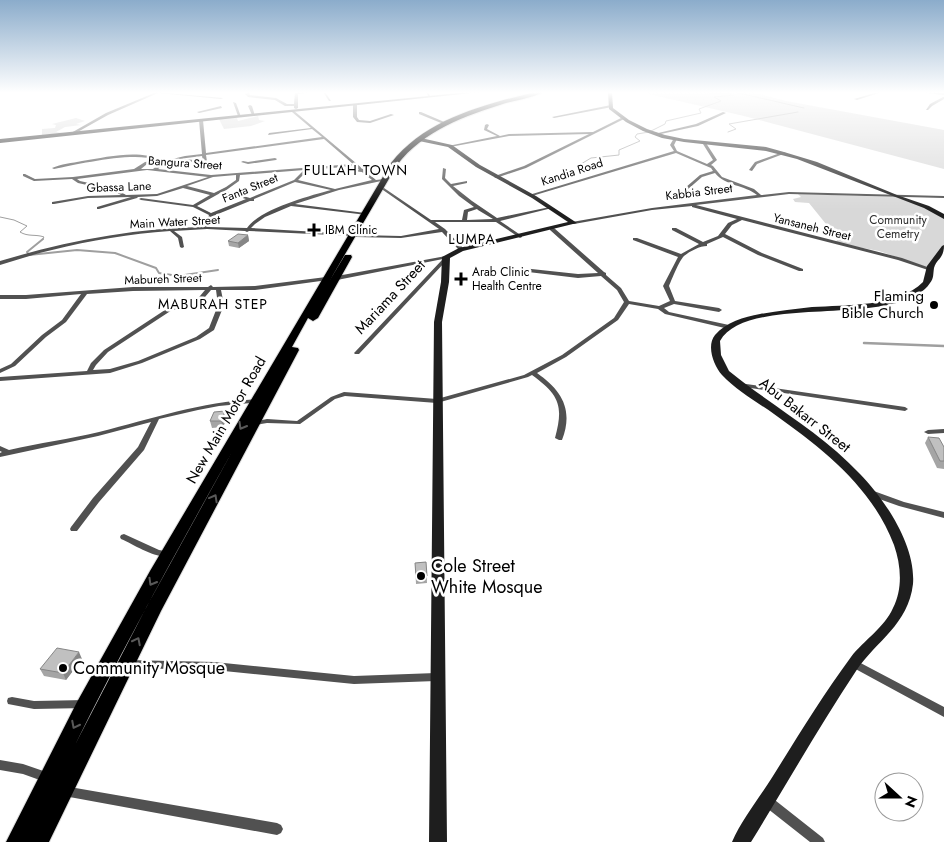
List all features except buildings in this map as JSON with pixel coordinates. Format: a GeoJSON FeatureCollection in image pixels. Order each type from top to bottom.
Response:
{"type":"FeatureCollection","features":[{"type":"Feature","properties":{"kind":"highway","name":"New Main Motor Road"},"geometry":{"type":"LineString","coordinates":[[355,236],[381,183],[404,152],[417,139],[432,131]]}},
{"type":"Feature","properties":{"kind":"highway","name":"New Main Motor Road"},"geometry":{"type":"LineString","coordinates":[[38,842],[125,664],[168,554],[262,401],[355,236],[381,183],[421,140],[439,131]]}},
{"type":"Feature","properties":{"kind":"highway","name":"New Main Motor Road"},"geometry":{"type":"LineString","coordinates":[[17,842],[86,704],[145,610],[255,423],[262,401]]}},
{"type":"Feature","properties":{"kind":"street"},"geometry":{"type":"LineString","coordinates":[[0,140],[91,131]]}},
{"type":"Feature","properties":{"kind":"street"},"geometry":{"type":"LineString","coordinates":[[204,131],[202,150],[206,168]]}},
{"type":"Feature","properties":{"kind":"street"},"geometry":{"type":"LineString","coordinates":[[269,134],[292,131]]}},
{"type":"Feature","properties":{"kind":"street"},"geometry":{"type":"LineString","coordinates":[[314,131],[363,171],[443,230],[461,249]]}},
{"type":"Feature","properties":{"kind":"street"},"geometry":{"type":"LineString","coordinates":[[490,131],[499,136]]}},
{"type":"Feature","properties":{"kind":"street"},"geometry":{"type":"LineString","coordinates":[[496,177],[525,167],[596,131]]}},
{"type":"Feature","properties":{"kind":"street"},"geometry":{"type":"LineString","coordinates":[[650,131],[675,139],[705,144],[750,147],[784,153],[813,162],[895,196],[930,207],[944,216]]}},
{"type":"Feature","properties":{"kind":"street"},"geometry":{"type":"LineString","coordinates":[[656,134],[668,131]]}},
{"type":"Feature","properties":{"kind":"street"},"geometry":{"type":"LineString","coordinates":[[450,146],[499,136],[538,133],[592,133]]}},
{"type":"Feature","properties":{"kind":"street"},"geometry":{"type":"LineString","coordinates":[[136,170],[146,163],[179,160],[204,154],[323,138]]}},
{"type":"Feature","properties":{"kind":"street"},"geometry":{"type":"LineString","coordinates":[[675,139],[672,145],[676,152],[708,165],[721,178],[753,190],[761,196]]}},
{"type":"Feature","properties":{"kind":"street"},"geometry":{"type":"LineString","coordinates":[[421,140],[450,146],[496,177],[531,195],[574,223]]}},
{"type":"Feature","properties":{"kind":"street"},"geometry":{"type":"LineString","coordinates":[[705,144],[715,160],[708,165]]}},
{"type":"Feature","properties":{"kind":"street"},"geometry":{"type":"LineString","coordinates":[[250,154],[256,148]]}},
{"type":"Feature","properties":{"kind":"street","name":"Kandia Road"},"geometry":{"type":"LineString","coordinates":[[531,195],[676,152]]}},
{"type":"Feature","properties":{"kind":"street"},"geometry":{"type":"LineString","coordinates":[[751,170],[756,163],[784,153]]}},
{"type":"Feature","properties":{"kind":"street"},"geometry":{"type":"LineString","coordinates":[[54,168],[131,157],[154,157],[163,162]]}},
{"type":"Feature","properties":{"kind":"street"},"geometry":{"type":"LineString","coordinates":[[243,162],[248,163],[275,158]]}},
{"type":"Feature","properties":{"kind":"street"},"geometry":{"type":"LineString","coordinates":[[179,160],[205,162]]}},
{"type":"Feature","properties":{"kind":"street"},"geometry":{"type":"LineString","coordinates":[[154,170],[163,162]]}},
{"type":"Feature","properties":{"kind":"street"},"geometry":{"type":"LineString","coordinates":[[248,163],[252,173]]}},
{"type":"Feature","properties":{"kind":"street","name":"Bangura Street"},"geometry":{"type":"LineString","coordinates":[[24,175],[36,180],[73,178],[136,170],[154,170],[211,176],[356,165]]}},
{"type":"Feature","properties":{"kind":"street"},"geometry":{"type":"LineString","coordinates":[[338,167],[343,171],[363,171]]}},
{"type":"Feature","properties":{"kind":"street","name":"Fanta Street"},"geometry":{"type":"LineString","coordinates":[[206,228],[211,215],[295,181],[307,169]]}},
{"type":"Feature","properties":{"kind":"street"},"geometry":{"type":"LineString","coordinates":[[444,169],[443,178],[450,185],[476,208],[498,220],[520,237]]}},
{"type":"Feature","properties":{"kind":"street"},"geometry":{"type":"LineString","coordinates":[[686,189],[701,176],[714,172]]}},
{"type":"Feature","properties":{"kind":"street"},"geometry":{"type":"LineString","coordinates":[[194,206],[238,180],[238,175]]}},
{"type":"Feature","properties":{"kind":"street","name":"Gbassa Lane"},"geometry":{"type":"LineString","coordinates":[[54,203],[88,197],[157,195],[211,176]]}},
{"type":"Feature","properties":{"kind":"street"},"geometry":{"type":"LineString","coordinates":[[73,178],[79,182],[115,190],[124,195]]}},
{"type":"Feature","properties":{"kind":"street"},"geometry":{"type":"LineString","coordinates":[[295,181],[336,190]]}},
{"type":"Feature","properties":{"kind":"street"},"geometry":{"type":"LineString","coordinates":[[450,185],[466,182]]}},
{"type":"Feature","properties":{"kind":"street"},"geometry":{"type":"LineString","coordinates":[[247,231],[255,220],[292,205],[336,190],[381,183]]}},
{"type":"Feature","properties":{"kind":"street"},"geometry":{"type":"LineString","coordinates":[[184,187],[212,194]]}},
{"type":"Feature","properties":{"kind":"street"},"geometry":{"type":"LineString","coordinates":[[222,191],[252,200]]}},
{"type":"Feature","properties":{"kind":"street","name":"Kabbia Street"},"geometry":{"type":"LineString","coordinates":[[461,249],[520,237],[574,223],[689,204],[761,196],[811,192],[944,197]]}},
{"type":"Feature","properties":{"kind":"street"},"geometry":{"type":"LineString","coordinates":[[151,201],[157,195]]}},
{"type":"Feature","properties":{"kind":"street"},"geometry":{"type":"LineString","coordinates":[[99,208],[137,197],[151,201],[194,206],[211,215]]}},
{"type":"Feature","properties":{"kind":"street","name":"Yansaneh Street"},"geometry":{"type":"LineString","coordinates":[[689,204],[740,219],[875,252],[930,269]]}},
{"type":"Feature","properties":{"kind":"street"},"geometry":{"type":"LineString","coordinates":[[292,205],[365,214]]}},
{"type":"Feature","properties":{"kind":"street"},"geometry":{"type":"LineString","coordinates":[[464,221],[466,211],[476,208]]}},
{"type":"Feature","properties":{"kind":"street"},"geometry":{"type":"LineString","coordinates":[[431,221],[498,220],[550,208]]}},
{"type":"Feature","properties":{"kind":"street"},"geometry":{"type":"LineString","coordinates":[[673,302],[666,286],[681,256],[723,235],[730,224],[740,219]]}},
{"type":"Feature","properties":{"kind":"street","name":"Main Water Street"},"geometry":{"type":"LineString","coordinates":[[1,263],[121,234],[206,228],[401,237],[443,230]]}},
{"type":"Feature","properties":{"kind":"street"},"geometry":{"type":"LineString","coordinates":[[674,228],[704,244]]}},
{"type":"Feature","properties":{"kind":"street"},"geometry":{"type":"LineString","coordinates":[[552,229],[604,274],[619,289],[627,302],[660,308],[667,313],[730,327],[773,314],[868,306],[907,297],[926,283],[929,278],[930,269],[944,247]]}},
{"type":"Feature","properties":{"kind":"street"},"geometry":{"type":"LineString","coordinates":[[171,231],[180,237],[182,247]]}},
{"type":"Feature","properties":{"kind":"street"},"geometry":{"type":"LineString","coordinates":[[723,235],[776,262],[801,270]]}},
{"type":"Feature","properties":{"kind":"street"},"geometry":{"type":"LineString","coordinates":[[636,239],[681,256]]}},
{"type":"Feature","properties":{"kind":"street","name":"Mariama Street"},"geometry":{"type":"LineString","coordinates":[[357,353],[445,259],[461,249]]}},
{"type":"Feature","properties":{"kind":"street"},"geometry":{"type":"LineString","coordinates":[[438,842],[436,677],[437,401],[438,322],[445,282],[445,259]]}},
{"type":"Feature","properties":{"kind":"street","name":"Mabureh Street"},"geometry":{"type":"LineString","coordinates":[[0,297],[215,287],[255,288],[331,278],[445,259]]}},
{"type":"Feature","properties":{"kind":"street"},"geometry":{"type":"LineString","coordinates":[[522,270],[578,276],[604,274]]}},
{"type":"Feature","properties":{"kind":"street"},"geometry":{"type":"LineString","coordinates":[[0,380],[89,373],[110,371],[140,362],[208,333],[212,329],[221,305],[215,287],[197,303],[170,309],[106,351],[93,364],[89,373]]}},
{"type":"Feature","properties":{"kind":"street"},"geometry":{"type":"LineString","coordinates":[[0,371],[13,365],[64,321],[86,292]]}},
{"type":"Feature","properties":{"kind":"street"},"geometry":{"type":"LineString","coordinates":[[255,423],[267,421],[298,423],[333,398],[344,394],[437,401],[533,372],[564,356],[616,319],[627,302]]}},
{"type":"Feature","properties":{"kind":"street"},"geometry":{"type":"LineString","coordinates":[[660,308],[673,302],[719,310]]}},
{"type":"Feature","properties":{"kind":"street","name":"Abu Bakarr Street"},"geometry":{"type":"LineString","coordinates":[[730,327],[718,337],[717,358],[725,373],[738,385],[818,441],[855,475],[882,508],[898,538],[906,566],[905,597],[888,629],[853,664],[741,842]]}},
{"type":"Feature","properties":{"kind":"street"},"geometry":{"type":"LineString","coordinates":[[533,372],[555,390],[561,400],[564,423],[559,438]]}},
{"type":"Feature","properties":{"kind":"street"},"geometry":{"type":"LineString","coordinates":[[738,385],[905,409]]}},
{"type":"Feature","properties":{"kind":"street"},"geometry":{"type":"LineString","coordinates":[[0,456],[221,404],[262,401]]}},
{"type":"Feature","properties":{"kind":"street"},"geometry":{"type":"LineString","coordinates":[[74,530],[96,500],[141,448],[156,418]]}},
{"type":"Feature","properties":{"kind":"street"},"geometry":{"type":"LineString","coordinates":[[928,432],[944,431]]}},
{"type":"Feature","properties":{"kind":"street"},"geometry":{"type":"LineString","coordinates":[[0,448],[9,453]]}},
{"type":"Feature","properties":{"kind":"street"},"geometry":{"type":"LineString","coordinates":[[870,493],[944,515]]}},
{"type":"Feature","properties":{"kind":"street"},"geometry":{"type":"LineString","coordinates":[[124,537],[158,553],[168,554]]}},
{"type":"Feature","properties":{"kind":"street"},"geometry":{"type":"LineString","coordinates":[[125,664],[214,666],[354,680],[436,677]]}},
{"type":"Feature","properties":{"kind":"street"},"geometry":{"type":"LineString","coordinates":[[853,664],[944,712]]}},
{"type":"Feature","properties":{"kind":"street"},"geometry":{"type":"LineString","coordinates":[[12,701],[34,705],[86,704]]}},
{"type":"Feature","properties":{"kind":"street"},"geometry":{"type":"LineString","coordinates":[[0,765],[23,769],[48,778]]}},
{"type":"Feature","properties":{"kind":"street"},"geometry":{"type":"LineString","coordinates":[[62,790],[277,830]]}},
{"type":"Feature","properties":{"kind":"street"},"geometry":{"type":"LineString","coordinates":[[767,801],[819,842]]}},
{"type":"Feature","properties":{"kind":"green space"},"geometry":{"type":"Polygon","coordinates":[[[42,131],[63,133],[42,135],[42,131]]]}},
{"type":"Feature","properties":{"kind":"green space"},"geometry":{"type":"Polygon","coordinates":[[[802,131],[944,131],[944,169],[802,131]]]}},
{"type":"Feature","properties":{"kind":"green space","name":"Community Cemetry"},"geometry":{"type":"Polygon","coordinates":[[[798,194],[897,197],[924,207],[944,218],[944,248],[929,268],[879,251],[831,242],[837,241],[836,237],[825,234],[830,229],[809,203],[795,202],[793,199],[801,197],[798,194]]]}},
{"type":"Feature","properties":{"kind":"waterway"},"geometry":{"type":"LineString","coordinates":[[581,164],[591,158],[619,155],[619,150],[640,141],[635,137],[637,134],[650,131]]}},
{"type":"Feature","properties":{"kind":"waterway"},"geometry":{"type":"LineString","coordinates":[[0,217],[14,220],[27,226],[20,232],[44,237],[42,240]]}},
{"type":"Feature","properties":{"kind":"waterway"},"geometry":{"type":"LineString","coordinates":[[42,240],[27,252],[29,255],[77,250],[115,253],[156,268],[159,273],[178,276],[218,270]]}},
{"type":"Feature","properties":{"kind":"waterway"},"geometry":{"type":"LineString","coordinates":[[867,343],[864,343],[944,346]]}},
{"type":"Feature","properties":{"kind":"place","name":"IBM Clinic"},"geometry":{"type":"Point","coordinates":[314,230]}},
{"type":"Feature","properties":{"kind":"place","name":"Arab Clinic Health Centre"},"geometry":{"type":"Point","coordinates":[461,279]}},
{"type":"Feature","properties":{"kind":"place","name":"Flaming Bible Church"},"geometry":{"type":"Point","coordinates":[934,305]}},
{"type":"Feature","properties":{"kind":"place","name":"Cole Street White Mosque"},"geometry":{"type":"Point","coordinates":[421,576]}},
{"type":"Feature","properties":{"kind":"place","name":"Community Mosque"},"geometry":{"type":"Point","coordinates":[63,668]}},
{"type":"Feature","properties":{"kind":"district","name":"FULLAH TOWN"},"geometry":{"type":"Point","coordinates":[356,170]}},
{"type":"Feature","properties":{"kind":"district","name":"LUMPA"},"geometry":{"type":"Point","coordinates":[472,239]}},
{"type":"Feature","properties":{"kind":"district","name":"MABURAH STEP"},"geometry":{"type":"Point","coordinates":[213,304]}}]}
